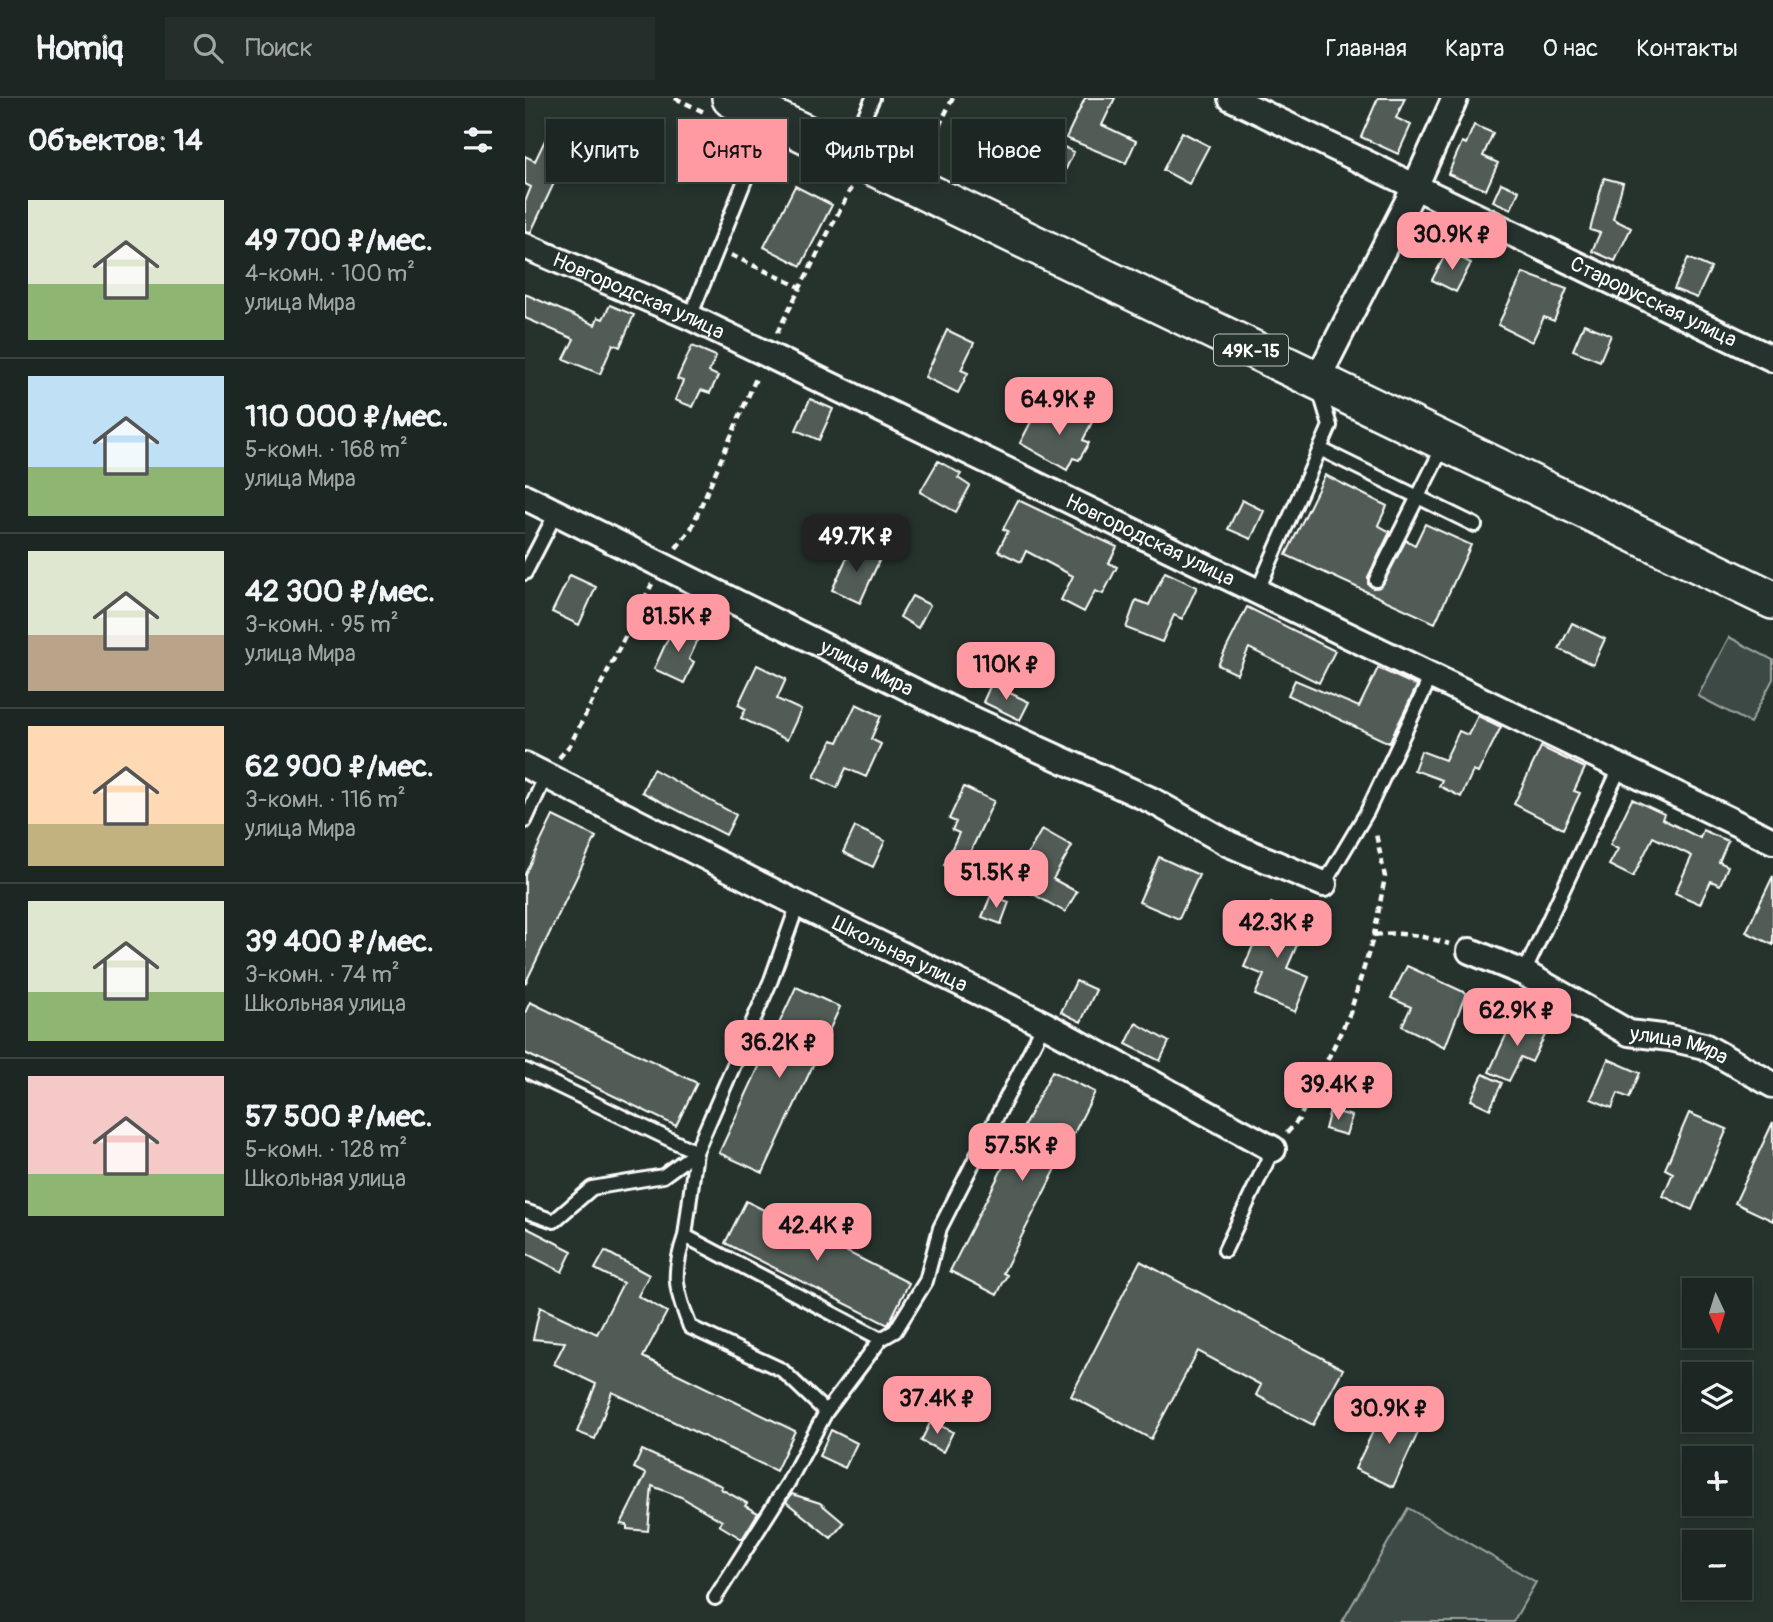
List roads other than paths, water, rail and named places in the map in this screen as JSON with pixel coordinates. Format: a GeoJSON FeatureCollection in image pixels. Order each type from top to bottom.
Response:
{"type":"FeatureCollection","features":[{"type":"Feature","properties":{"kind":"main road","name":"49К-15"},"geometry":{"type":"LineString","coordinates":[[731,98],[770,117],[801,137]]}},
{"type":"Feature","properties":{"kind":"main road","name":"49К-15"},"geometry":{"type":"LineString","coordinates":[[878,182],[1316,382],[1773,600]]}},
{"type":"Feature","properties":{"kind":"street","name":"Старорусская улица"},"geometry":{"type":"LineString","coordinates":[[1231,98],[1773,359]]}},
{"type":"Feature","properties":{"kind":"street"},"geometry":{"type":"LineString","coordinates":[[1316,382],[1415,187],[1455,98]]}},
{"type":"Feature","properties":{"kind":"street","name":"Новгородская улица"},"geometry":{"type":"LineString","coordinates":[[525,246],[690,317],[1773,841]]}},
{"type":"Feature","properties":{"kind":"street","name":"улица Мира"},"geometry":{"type":"LineString","coordinates":[[525,497],[950,709],[1153,801],[1229,844],[1324,884]]}},
{"type":"Feature","properties":{"kind":"street","name":"Школьная улица"},"geometry":{"type":"LineString","coordinates":[[535,770],[798,904],[1281,1140]]}},
{"type":"Feature","properties":{"kind":"street","name":"улица Мира"},"geometry":{"type":"LineString","coordinates":[[1470,951],[1524,973],[1629,1033],[1704,1046],[1773,1085]]}},
{"type":"Feature","properties":{"kind":"lane"},"geometry":{"type":"LineString","coordinates":[[866,119],[873,98]]}},
{"type":"Feature","properties":{"kind":"lane"},"geometry":{"type":"LineString","coordinates":[[690,317],[770,117]]}},
{"type":"Feature","properties":{"kind":"lane"},"geometry":{"type":"LineString","coordinates":[[1257,592],[1330,426],[1316,382]]}},
{"type":"Feature","properties":{"kind":"lane"},"geometry":{"type":"LineString","coordinates":[[1376,580],[1445,443]]}},
{"type":"Feature","properties":{"kind":"lane"},"geometry":{"type":"LineString","coordinates":[[1320,449],[1475,525]]}},
{"type":"Feature","properties":{"kind":"lane"},"geometry":{"type":"LineString","coordinates":[[525,573],[556,513]]}},
{"type":"Feature","properties":{"kind":"lane"},"geometry":{"type":"LineString","coordinates":[[1324,884],[1367,812],[1431,676]]}},
{"type":"Feature","properties":{"kind":"lane"},"geometry":{"type":"LineString","coordinates":[[1524,973],[1621,768]]}},
{"type":"Feature","properties":{"kind":"lane"},"geometry":{"type":"LineString","coordinates":[[525,821],[535,770]]}},
{"type":"Feature","properties":{"kind":"lane"},"geometry":{"type":"LineString","coordinates":[[798,904],[771,980],[697,1152],[685,1236],[675,1263],[675,1286],[691,1327],[782,1370],[826,1412]]}},
{"type":"Feature","properties":{"kind":"lane"},"geometry":{"type":"LineString","coordinates":[[715,1598],[788,1483],[826,1412],[881,1339],[895,1331],[926,1282],[940,1228],[1044,1024]]}},
{"type":"Feature","properties":{"kind":"lane"},"geometry":{"type":"LineString","coordinates":[[525,1070],[697,1152]]}},
{"type":"Feature","properties":{"kind":"lane"},"geometry":{"type":"LineString","coordinates":[[1225,1250],[1281,1140]]}},
{"type":"Feature","properties":{"kind":"lane"},"geometry":{"type":"LineString","coordinates":[[525,1211],[554,1221],[592,1188],[663,1177],[697,1152]]}},
{"type":"Feature","properties":{"kind":"lane"},"geometry":{"type":"LineString","coordinates":[[685,1236],[881,1339]]}}]}
